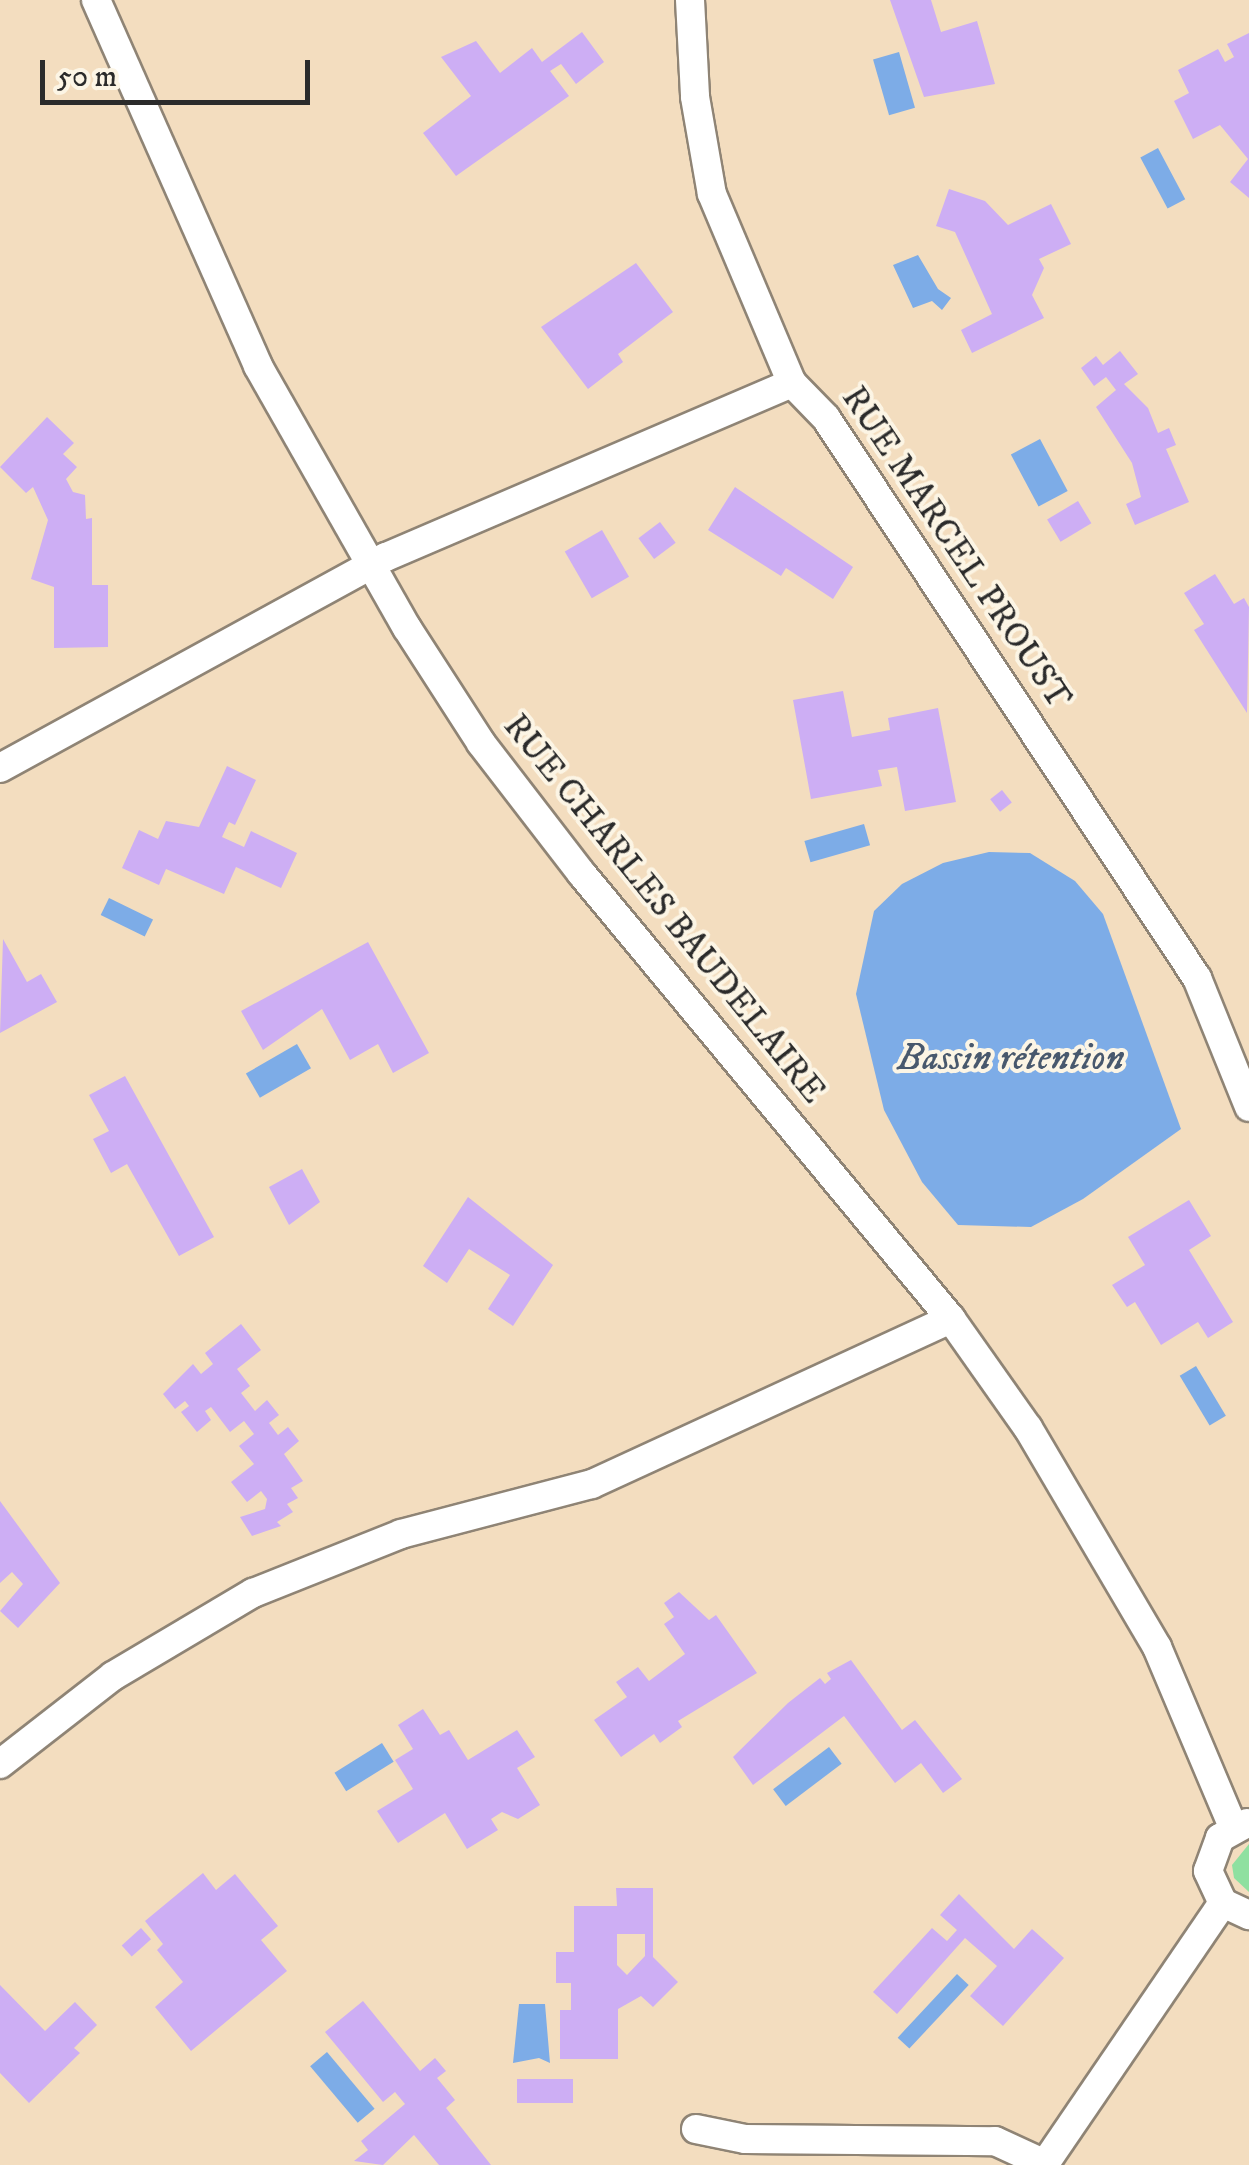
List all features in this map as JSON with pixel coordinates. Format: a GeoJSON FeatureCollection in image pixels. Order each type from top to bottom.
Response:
{"type":"FeatureCollection","features":[{"type":"Feature","properties":{"kind":"street","name":"RUE CHARLES BAUDELAIRE"},"geometry":{"type":"LineString","coordinates":[[96,0],[258,366],[369,566],[492,758],[950,1319],[1105,1550],[1241,1825]]}},
{"type":"Feature","properties":{"kind":"street"},"geometry":{"type":"LineString","coordinates":[[690,0],[695,97],[712,194],[792,382]]}},
{"type":"Feature","properties":{"kind":"street","name":"RUE MARCEL PROUST"},"geometry":{"type":"LineString","coordinates":[[0,768],[369,566],[792,382],[826,418],[1197,978],[1249,1108]]}},
{"type":"Feature","properties":{"kind":"street"},"geometry":{"type":"LineString","coordinates":[[0,1764],[113,1676],[253,1593],[401,1534],[592,1484],[950,1319]]}},
{"type":"Feature","properties":{"kind":"street"},"geometry":{"type":"LineString","coordinates":[[1241,1825],[1214,1845],[1208,1862],[1212,1889],[1222,1903],[1249,1915]]}},
{"type":"Feature","properties":{"kind":"street"},"geometry":{"type":"LineString","coordinates":[[696,2128],[744,2139],[995,2141],[1045,2164],[1222,1903]]}},
{"type":"Feature","properties":{"kind":"green space"},"geometry":{"type":"Polygon","coordinates":[[[1249,1844],[1249,1892],[1234,1878],[1232,1865],[1249,1844]]]}},
{"type":"Feature","properties":{"kind":"water"},"geometry":{"type":"Polygon","coordinates":[[[899,52],[915,108],[889,115],[873,59],[899,52]]]}},
{"type":"Feature","properties":{"kind":"water"},"geometry":{"type":"Polygon","coordinates":[[[1158,148],[1185,199],[1168,209],[1140,157],[1158,148]]]}},
{"type":"Feature","properties":{"kind":"water"},"geometry":{"type":"Polygon","coordinates":[[[918,255],[938,289],[951,298],[942,310],[932,301],[913,308],[893,265],[918,255]]]}},
{"type":"Feature","properties":{"kind":"water"},"geometry":{"type":"Polygon","coordinates":[[[1040,439],[1068,491],[1039,507],[1011,454],[1040,439]]]}},
{"type":"Feature","properties":{"kind":"water"},"geometry":{"type":"Polygon","coordinates":[[[864,824],[870,845],[810,862],[804,841],[864,824]]]}},
{"type":"Feature","properties":{"kind":"water","name":"Bassin rétention"},"geometry":{"type":"Polygon","coordinates":[[[989,852],[1030,853],[1075,881],[1103,914],[1181,1129],[1083,1199],[1031,1227],[958,1225],[922,1182],[884,1110],[856,994],[874,911],[902,884],[943,863],[989,852]]]}},
{"type":"Feature","properties":{"kind":"water"},"geometry":{"type":"Polygon","coordinates":[[[109,898],[153,919],[145,937],[101,915],[109,898]]]}},
{"type":"Feature","properties":{"kind":"water"},"geometry":{"type":"Polygon","coordinates":[[[297,1044],[311,1068],[260,1098],[246,1074],[297,1044]]]}},
{"type":"Feature","properties":{"kind":"water"},"geometry":{"type":"Polygon","coordinates":[[[1196,1366],[1226,1416],[1210,1426],[1180,1376],[1196,1366]]]}},
{"type":"Feature","properties":{"kind":"water"},"geometry":{"type":"Polygon","coordinates":[[[382,1743],[394,1762],[346,1791],[335,1773],[382,1743]]]}},
{"type":"Feature","properties":{"kind":"water"},"geometry":{"type":"Polygon","coordinates":[[[829,1747],[842,1764],[786,1806],[773,1789],[829,1747]]]}},
{"type":"Feature","properties":{"kind":"water"},"geometry":{"type":"Polygon","coordinates":[[[957,1974],[969,1985],[909,2049],[898,2038],[957,1974]]]}},
{"type":"Feature","properties":{"kind":"water"},"geometry":{"type":"Polygon","coordinates":[[[519,2004],[545,2004],[550,2063],[539,2058],[513,2063],[519,2004]]]}},
{"type":"Feature","properties":{"kind":"water"},"geometry":{"type":"Polygon","coordinates":[[[327,2052],[375,2109],[358,2123],[310,2066],[327,2052]]]}},
{"type":"Feature","properties":{"kind":"building"},"geometry":{"type":"Polygon","coordinates":[[[890,0],[931,0],[941,32],[977,21],[995,84],[924,97],[890,0]]]}},
{"type":"Feature","properties":{"kind":"building"},"geometry":{"type":"Polygon","coordinates":[[[582,32],[604,62],[576,84],[561,64],[550,71],[569,96],[456,176],[423,133],[471,96],[441,57],[476,41],[500,73],[532,48],[542,62],[582,32]]]}},
{"type":"Feature","properties":{"kind":"building"},"geometry":{"type":"Polygon","coordinates":[[[1249,33],[1249,198],[1230,182],[1248,159],[1220,125],[1193,139],[1174,101],[1189,93],[1178,70],[1218,49],[1225,62],[1234,57],[1227,44],[1249,33]]]}},
{"type":"Feature","properties":{"kind":"building"},"geometry":{"type":"Polygon","coordinates":[[[949,189],[985,201],[1008,225],[1051,204],[1071,244],[1039,259],[1044,268],[1032,295],[1044,318],[972,353],[961,330],[992,314],[955,232],[936,226],[949,189]]]}},
{"type":"Feature","properties":{"kind":"building"},"geometry":{"type":"Polygon","coordinates":[[[636,263],[673,312],[618,354],[623,362],[588,389],[541,327],[636,263]]]}},
{"type":"Feature","properties":{"kind":"building"},"geometry":{"type":"Polygon","coordinates":[[[1120,351],[1138,374],[1124,384],[1148,408],[1158,433],[1169,428],[1176,445],[1166,449],[1189,502],[1135,525],[1126,504],[1141,497],[1132,463],[1096,407],[1116,390],[1106,377],[1094,386],[1081,368],[1096,356],[1103,365],[1120,351]]]}},
{"type":"Feature","properties":{"kind":"building"},"geometry":{"type":"Polygon","coordinates":[[[47,417],[74,443],[63,454],[77,467],[66,479],[73,492],[85,495],[86,519],[92,518],[92,585],[108,585],[108,647],[54,648],[54,587],[31,579],[48,520],[33,487],[26,493],[0,467],[47,417]]]}},
{"type":"Feature","properties":{"kind":"building"},"geometry":{"type":"Polygon","coordinates":[[[735,487],[853,567],[833,599],[786,568],[781,576],[708,530],[735,487]]]}},
{"type":"Feature","properties":{"kind":"building"},"geometry":{"type":"Polygon","coordinates":[[[1078,501],[1091,523],[1061,542],[1047,520],[1078,501]]]}},
{"type":"Feature","properties":{"kind":"building"},"geometry":{"type":"Polygon","coordinates":[[[660,522],[676,543],[654,559],[638,538],[660,522]]]}},
{"type":"Feature","properties":{"kind":"building"},"geometry":{"type":"Polygon","coordinates":[[[602,530],[629,577],[592,598],[565,552],[602,530]]]}},
{"type":"Feature","properties":{"kind":"building"},"geometry":{"type":"Polygon","coordinates":[[[1215,574],[1234,604],[1244,598],[1249,607],[1247,713],[1194,630],[1204,624],[1184,593],[1215,574]]]}},
{"type":"Feature","properties":{"kind":"building"},"geometry":{"type":"Polygon","coordinates":[[[843,691],[852,737],[890,730],[888,718],[938,708],[956,802],[905,811],[897,767],[878,770],[882,786],[811,799],[793,700],[843,691]]]}},
{"type":"Feature","properties":{"kind":"building"},"geometry":{"type":"Polygon","coordinates":[[[227,766],[256,780],[235,825],[229,822],[222,837],[244,847],[251,831],[297,853],[281,888],[236,867],[224,894],[166,869],[159,885],[122,868],[139,830],[158,839],[166,821],[199,827],[227,766]]]}},
{"type":"Feature","properties":{"kind":"building"},"geometry":{"type":"Polygon","coordinates":[[[1002,790],[1012,803],[1000,812],[990,799],[1002,790]]]}},
{"type":"Feature","properties":{"kind":"building"},"geometry":{"type":"Polygon","coordinates":[[[3,939],[27,982],[41,974],[57,1002],[0,1033],[3,939]]]}},
{"type":"Feature","properties":{"kind":"building"},"geometry":{"type":"Polygon","coordinates":[[[368,942],[429,1053],[393,1073],[378,1044],[350,1060],[322,1009],[263,1050],[241,1011],[368,942]]]}},
{"type":"Feature","properties":{"kind":"building"},"geometry":{"type":"Polygon","coordinates":[[[125,1076],[214,1237],[179,1256],[127,1164],[111,1173],[93,1139],[109,1131],[89,1095],[125,1076]]]}},
{"type":"Feature","properties":{"kind":"building"},"geometry":{"type":"Polygon","coordinates":[[[302,1169],[320,1202],[289,1225],[269,1187],[302,1169]]]}},
{"type":"Feature","properties":{"kind":"building"},"geometry":{"type":"Polygon","coordinates":[[[468,1197],[553,1265],[513,1326],[488,1309],[510,1275],[469,1249],[447,1283],[423,1266],[468,1197]]]}},
{"type":"Feature","properties":{"kind":"building"},"geometry":{"type":"Polygon","coordinates":[[[1189,1200],[1211,1236],[1189,1250],[1233,1322],[1208,1338],[1198,1322],[1161,1345],[1135,1302],[1127,1307],[1112,1285],[1145,1265],[1128,1237],[1189,1200]]]}},
{"type":"Feature","properties":{"kind":"building"},"geometry":{"type":"Polygon","coordinates":[[[241,1324],[261,1350],[237,1369],[250,1386],[241,1393],[255,1411],[267,1400],[279,1415],[269,1423],[278,1435],[288,1427],[299,1441],[284,1454],[303,1481],[291,1488],[298,1498],[287,1504],[293,1512],[277,1522],[281,1526],[252,1536],[240,1517],[265,1509],[267,1499],[261,1491],[247,1502],[231,1482],[254,1464],[239,1446],[254,1434],[244,1421],[230,1432],[211,1407],[205,1411],[211,1420],[197,1432],[181,1412],[189,1406],[185,1401],[175,1409],[163,1394],[193,1364],[201,1374],[213,1364],[205,1353],[241,1324]]]}},
{"type":"Feature","properties":{"kind":"building"},"geometry":{"type":"Polygon","coordinates":[[[0,1501],[60,1583],[18,1628],[0,1611],[23,1584],[12,1572],[0,1583],[0,1501]]]}},
{"type":"Feature","properties":{"kind":"building"},"geometry":{"type":"Polygon","coordinates":[[[679,1592],[709,1620],[716,1615],[757,1673],[678,1721],[682,1727],[660,1743],[654,1734],[621,1757],[594,1720],[627,1697],[616,1682],[638,1667],[649,1681],[685,1654],[664,1624],[674,1617],[664,1603],[679,1592]]]}},
{"type":"Feature","properties":{"kind":"building"},"geometry":{"type":"Polygon","coordinates":[[[851,1660],[902,1730],[915,1720],[962,1779],[943,1793],[921,1763],[895,1783],[844,1716],[753,1785],[733,1757],[788,1703],[820,1678],[825,1684],[831,1679],[827,1673],[851,1660]]]}},
{"type":"Feature","properties":{"kind":"building"},"geometry":{"type":"Polygon","coordinates":[[[423,1709],[440,1735],[449,1730],[468,1760],[517,1730],[535,1757],[517,1768],[540,1805],[518,1819],[502,1812],[491,1819],[498,1830],[467,1849],[445,1813],[398,1843],[377,1811],[413,1789],[395,1760],[413,1749],[398,1725],[423,1709]]]}},
{"type":"Feature","properties":{"kind":"building"},"geometry":{"type":"Polygon","coordinates":[[[203,1873],[216,1890],[235,1874],[278,1926],[261,1940],[287,1971],[191,2051],[155,2007],[183,1982],[157,1950],[163,1944],[145,1921],[203,1873]]]}},
{"type":"Feature","properties":{"kind":"building"},"geometry":{"type":"Polygon","coordinates":[[[616,1888],[653,1888],[653,1957],[678,1982],[653,2007],[641,1996],[618,2009],[618,2059],[560,2059],[560,2010],[571,2010],[571,1983],[556,1983],[556,1952],[574,1952],[574,1906],[617,1906],[616,1888]],[[617,1934],[617,1965],[627,1975],[645,1956],[645,1934],[617,1934]]]}},
{"type":"Feature","properties":{"kind":"building"},"geometry":{"type":"Polygon","coordinates":[[[959,1894],[1014,1949],[1032,1929],[1064,1958],[1003,2026],[970,1996],[997,1966],[965,1938],[897,2014],[873,1992],[932,1928],[947,1941],[957,1930],[940,1915],[959,1894]]]}},
{"type":"Feature","properties":{"kind":"building"},"geometry":{"type":"Polygon","coordinates":[[[141,1928],[151,1939],[132,1957],[122,1945],[141,1928]]]}},
{"type":"Feature","properties":{"kind":"building"},"geometry":{"type":"Polygon","coordinates":[[[0,1985],[45,2031],[75,2002],[97,2025],[74,2048],[80,2053],[29,2103],[0,2073],[0,1985]]]}},
{"type":"Feature","properties":{"kind":"building"},"geometry":{"type":"Polygon","coordinates":[[[363,2001],[420,2071],[435,2058],[446,2071],[437,2078],[455,2100],[446,2108],[491,2165],[439,2165],[414,2135],[383,2165],[354,2161],[368,2150],[361,2141],[405,2104],[395,2092],[383,2102],[325,2032],[363,2001]]]}},
{"type":"Feature","properties":{"kind":"building"},"geometry":{"type":"Polygon","coordinates":[[[517,2079],[573,2079],[573,2103],[517,2103],[517,2079]]]}}]}
